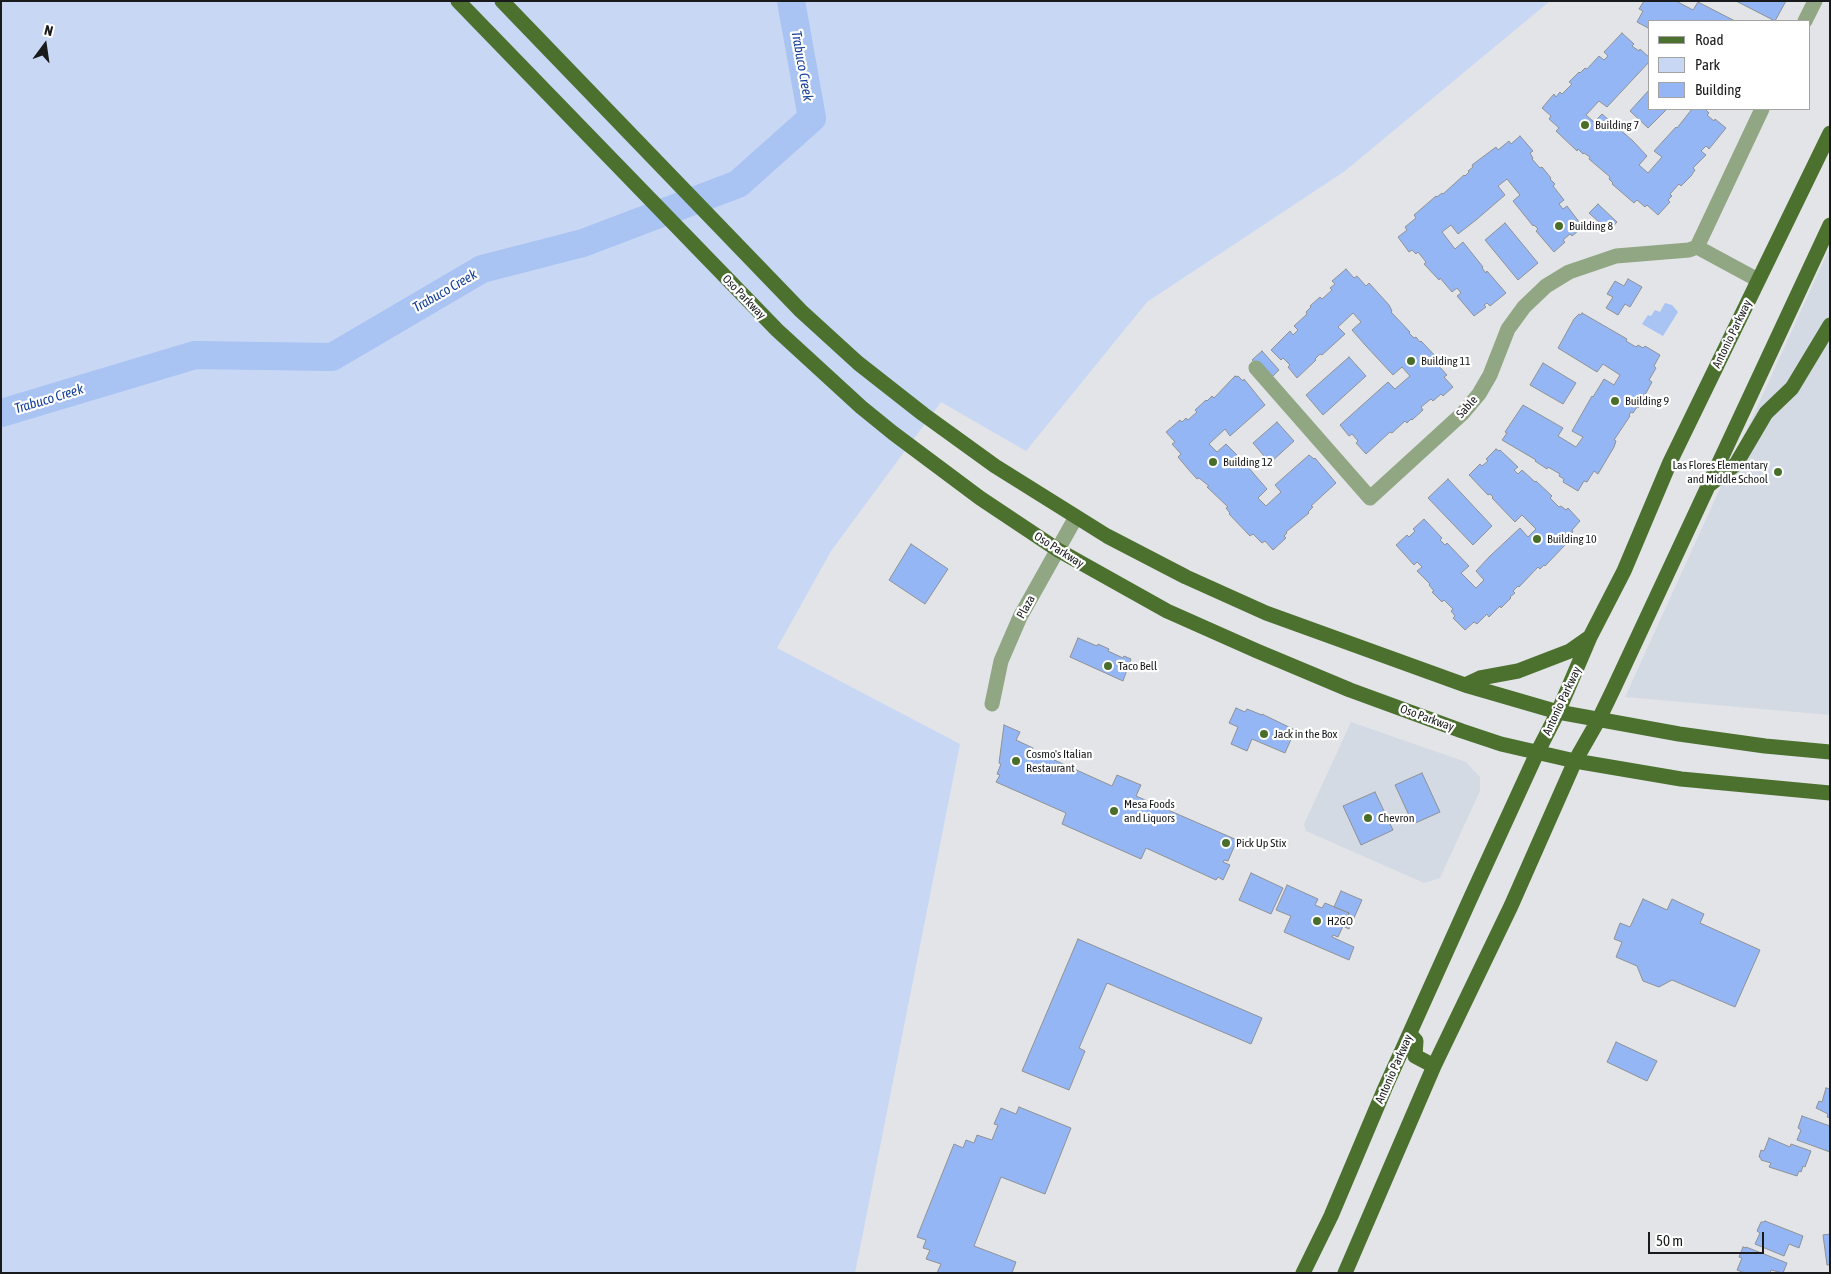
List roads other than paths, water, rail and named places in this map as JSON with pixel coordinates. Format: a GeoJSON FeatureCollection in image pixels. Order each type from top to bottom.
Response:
{"type":"FeatureCollection","features":[{"type":"Feature","properties":{"kind":"main road","name":"Oso Parkway"},"geometry":{"type":"LineString","coordinates":[[458,1],[776,330],[893,433],[980,498],[1058,550],[1167,611],[1312,675],[1462,731],[1537,753],[1681,779],[1830,793]]}},
{"type":"Feature","properties":{"kind":"main road"},"geometry":{"type":"LineString","coordinates":[[502,1],[801,311],[858,363],[923,414],[995,466],[1134,551],[1266,613],[1465,685],[1558,712],[1680,734],[1764,746],[1830,752]]}},
{"type":"Feature","properties":{"kind":"main road","name":"Antonio Parkway"},"geometry":{"type":"LineString","coordinates":[[1303,1273],[1331,1216],[1410,1034],[1537,753],[1558,712],[1590,637],[1624,571],[1670,462],[1830,133]]}},
{"type":"Feature","properties":{"kind":"main road"},"geometry":{"type":"LineString","coordinates":[[1345,1273],[1398,1145],[1511,906],[1575,761],[1598,719],[1830,225]]}},
{"type":"Feature","properties":{"kind":"main road"},"geometry":{"type":"LineString","coordinates":[[1706,488],[1736,464],[1766,413],[1792,388],[1830,325]]}},
{"type":"Feature","properties":{"kind":"main road"},"geometry":{"type":"LineString","coordinates":[[1465,685],[1480,678],[1518,671],[1570,651],[1590,637]]}},
{"type":"Feature","properties":{"kind":"main road"},"geometry":{"type":"LineString","coordinates":[[1410,1034],[1416,1041],[1415,1056],[1434,1066]]}},
{"type":"Feature","properties":{"kind":"street"},"geometry":{"type":"LineString","coordinates":[[1806,20],[1815,1]]}},
{"type":"Feature","properties":{"kind":"street"},"geometry":{"type":"LineString","coordinates":[[1758,280],[1697,247],[1762,110]]}},
{"type":"Feature","properties":{"kind":"street","name":"Sable"},"geometry":{"type":"LineString","coordinates":[[1256,368],[1370,498],[1463,413],[1479,394],[1490,375],[1508,329],[1524,307],[1546,286],[1569,272],[1616,256],[1689,250],[1697,247]]}},
{"type":"Feature","properties":{"kind":"street","name":"Plaza"},"geometry":{"type":"LineString","coordinates":[[992,704],[1001,661],[1020,617],[1076,517]]}},
{"type":"Feature","properties":{"kind":"water"},"geometry":{"type":"Polygon","coordinates":[[[1665,303],[1672,305],[1678,312],[1663,336],[1642,324],[1648,315],[1651,316],[1655,310],[1660,312],[1665,303]]]}},
{"type":"Feature","properties":{"kind":"waterway","name":"Trabuco Creek"},"geometry":{"type":"LineString","coordinates":[[1,413],[195,355],[332,357],[482,269],[583,243],[738,184],[812,118],[791,1]]}},
{"type":"Feature","properties":{"kind":"place","name":"Building 7"},"geometry":{"type":"Point","coordinates":[1585,125]}},
{"type":"Feature","properties":{"kind":"place","name":"Building 8"},"geometry":{"type":"Point","coordinates":[1559,226]}},
{"type":"Feature","properties":{"kind":"place","name":"Building 11"},"geometry":{"type":"Point","coordinates":[1411,361]}},
{"type":"Feature","properties":{"kind":"place","name":"Building 9"},"geometry":{"type":"Point","coordinates":[1615,401]}},
{"type":"Feature","properties":{"kind":"place","name":"Building 12"},"geometry":{"type":"Point","coordinates":[1213,462]}},
{"type":"Feature","properties":{"kind":"place","name":"Las Flores Elementary and Middle School"},"geometry":{"type":"Point","coordinates":[1778,472]}},
{"type":"Feature","properties":{"kind":"place","name":"Building 10"},"geometry":{"type":"Point","coordinates":[1537,539]}},
{"type":"Feature","properties":{"kind":"place","name":"Taco Bell"},"geometry":{"type":"Point","coordinates":[1108,666]}},
{"type":"Feature","properties":{"kind":"place","name":"Jack in the Box"},"geometry":{"type":"Point","coordinates":[1264,734]}},
{"type":"Feature","properties":{"kind":"place","name":"Cosmo's Italian Restaurant"},"geometry":{"type":"Point","coordinates":[1016,761]}},
{"type":"Feature","properties":{"kind":"place","name":"Mesa Foods and Liquors"},"geometry":{"type":"Point","coordinates":[1114,811]}},
{"type":"Feature","properties":{"kind":"place","name":"Chevron"},"geometry":{"type":"Point","coordinates":[1368,818]}},
{"type":"Feature","properties":{"kind":"place","name":"Pick Up Stix"},"geometry":{"type":"Point","coordinates":[1226,843]}},
{"type":"Feature","properties":{"kind":"place","name":"H2GO"},"geometry":{"type":"Point","coordinates":[1317,921]}}]}
